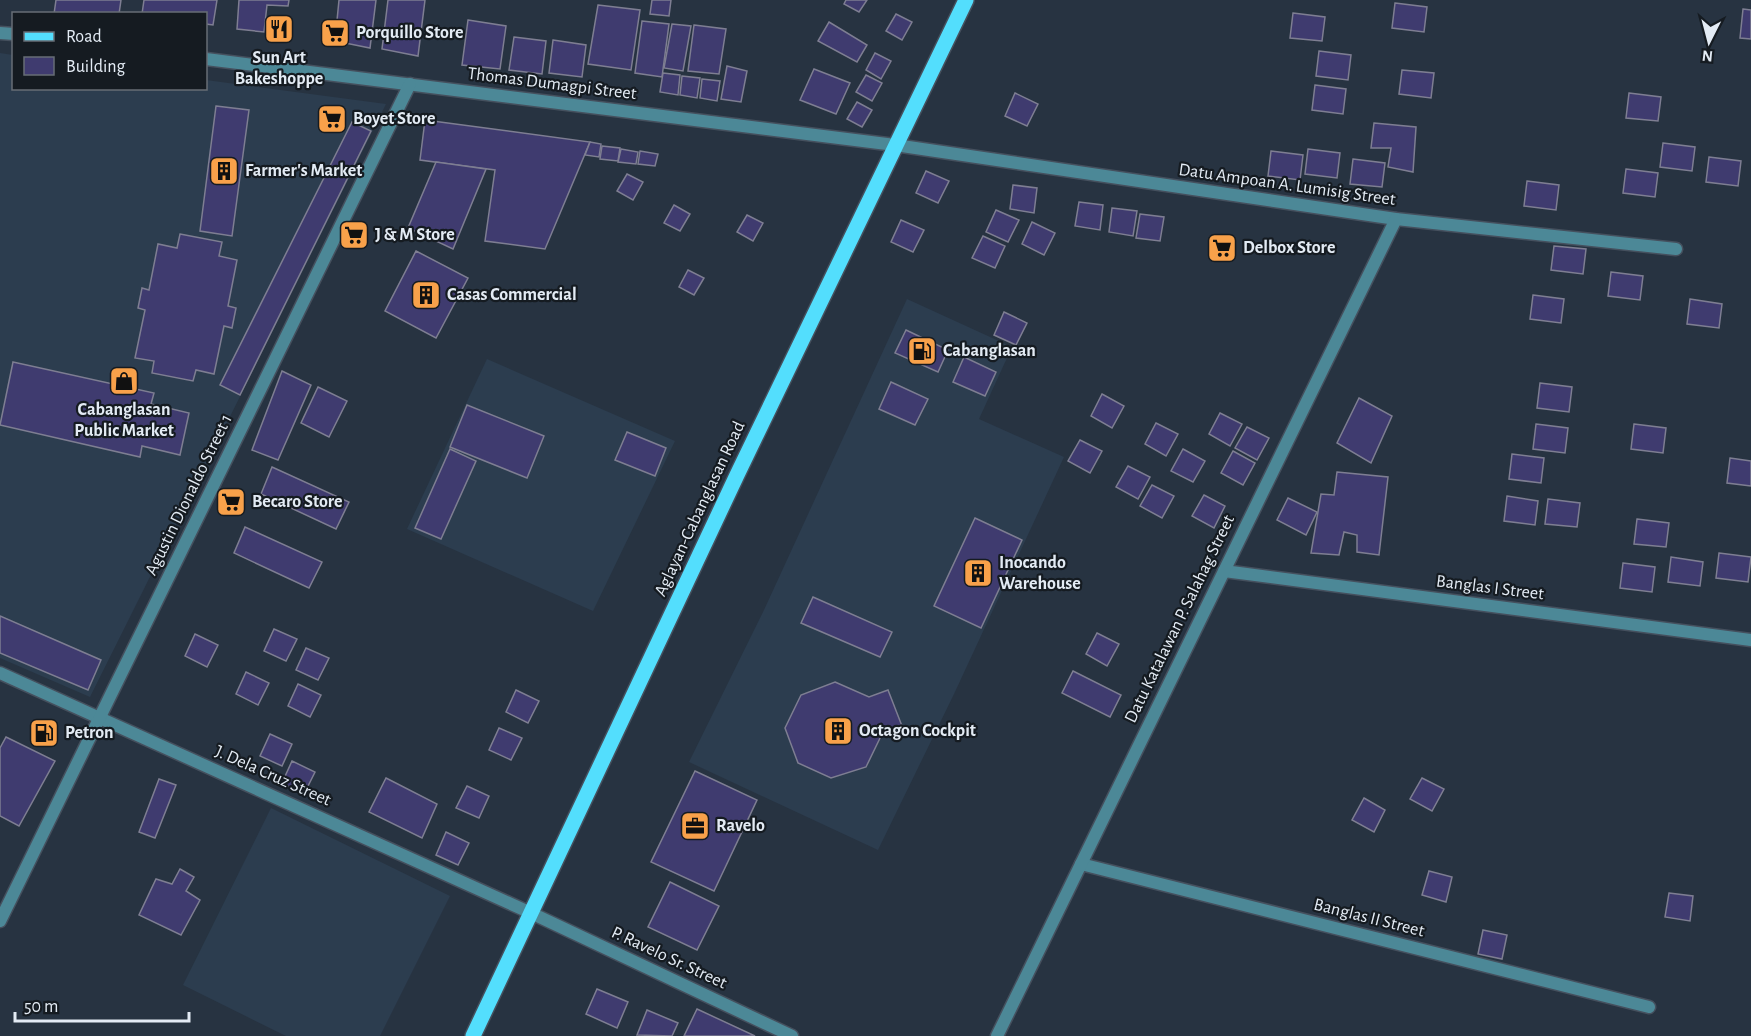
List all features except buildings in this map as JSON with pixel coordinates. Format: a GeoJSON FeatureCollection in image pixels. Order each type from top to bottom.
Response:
{"type":"FeatureCollection","features":[{"type":"Feature","properties":{"kind":"main road","name":"Aglayan-Cabanglasan Road"},"geometry":{"type":"LineString","coordinates":[[473,1036],[895,145],[966,0]]}},
{"type":"Feature","properties":{"kind":"street","name":"Thomas Dumagpi Street"},"geometry":{"type":"LineString","coordinates":[[207,58],[895,145]]}},
{"type":"Feature","properties":{"kind":"street","name":"Agustin Dionaldo Street 1"},"geometry":{"type":"LineString","coordinates":[[0,921],[410,84]]}},
{"type":"Feature","properties":{"kind":"street","name":"Datu Ampoan A. Lumisig Street"},"geometry":{"type":"LineString","coordinates":[[895,145],[1396,219],[1676,249]]}},
{"type":"Feature","properties":{"kind":"street","name":"Datu Katalawan P. Salahag Street"},"geometry":{"type":"LineString","coordinates":[[997,1036],[1396,219]]}},
{"type":"Feature","properties":{"kind":"street","name":"Banglas I Street"},"geometry":{"type":"LineString","coordinates":[[1224,571],[1751,640]]}},
{"type":"Feature","properties":{"kind":"street","name":"J. Dela Cruz Street"},"geometry":{"type":"LineString","coordinates":[[0,673],[531,913]]}},
{"type":"Feature","properties":{"kind":"street","name":"Banglas II Street"},"geometry":{"type":"LineString","coordinates":[[1081,864],[1649,1007]]}},
{"type":"Feature","properties":{"kind":"street","name":"P. Ravelo Sr. Street"},"geometry":{"type":"LineString","coordinates":[[531,913],[792,1036]]}},
{"type":"Feature","properties":{"kind":"shaded area","name":"Cabanglasan Public Market"},"geometry":{"type":"Polygon","coordinates":[[[0,53],[12,55],[12,90],[207,90],[207,80],[386,104],[90,697],[0,658],[0,53]]]}},
{"type":"Feature","properties":{"kind":"shaded area"},"geometry":{"type":"Polygon","coordinates":[[[907,299],[1012,347],[979,419],[1064,457],[954,694],[878,850],[689,762],[764,610],[907,299]]]}},
{"type":"Feature","properties":{"kind":"shaded area"},"geometry":{"type":"Polygon","coordinates":[[[487,359],[675,441],[593,611],[407,529],[487,359]]]}},
{"type":"Feature","properties":{"kind":"shaded area"},"geometry":{"type":"Polygon","coordinates":[[[271,808],[450,896],[380,1036],[286,1036],[183,985],[271,808]]]}},
{"type":"Feature","properties":{"kind":"place","name":"Sun Art Bakeshoppe"},"geometry":{"type":"Point","coordinates":[279,29]}},
{"type":"Feature","properties":{"kind":"place","name":"Porquillo Store"},"geometry":{"type":"Point","coordinates":[335,33]}},
{"type":"Feature","properties":{"kind":"place","name":"Boyet Store"},"geometry":{"type":"Point","coordinates":[332,119]}},
{"type":"Feature","properties":{"kind":"place","name":"Farmer's Market"},"geometry":{"type":"Point","coordinates":[224,171]}},
{"type":"Feature","properties":{"kind":"place","name":"J & M Store"},"geometry":{"type":"Point","coordinates":[354,235]}},
{"type":"Feature","properties":{"kind":"place","name":"Delbox Store"},"geometry":{"type":"Point","coordinates":[1222,248]}},
{"type":"Feature","properties":{"kind":"place","name":"Casas Commercial"},"geometry":{"type":"Point","coordinates":[426,295]}},
{"type":"Feature","properties":{"kind":"place","name":"Cabanglasan"},"geometry":{"type":"Point","coordinates":[922,351]}},
{"type":"Feature","properties":{"kind":"place","name":"Cabanglasan Public Market"},"geometry":{"type":"Point","coordinates":[124,381]}},
{"type":"Feature","properties":{"kind":"place","name":"Becaro Store"},"geometry":{"type":"Point","coordinates":[231,502]}},
{"type":"Feature","properties":{"kind":"place","name":"Inocando Warehouse"},"geometry":{"type":"Point","coordinates":[978,573]}},
{"type":"Feature","properties":{"kind":"place","name":"Octagon Cockpit"},"geometry":{"type":"Point","coordinates":[838,731]}},
{"type":"Feature","properties":{"kind":"place","name":"Petron"},"geometry":{"type":"Point","coordinates":[44,733]}},
{"type":"Feature","properties":{"kind":"place","name":"Ravelo"},"geometry":{"type":"Point","coordinates":[695,826]}}]}
